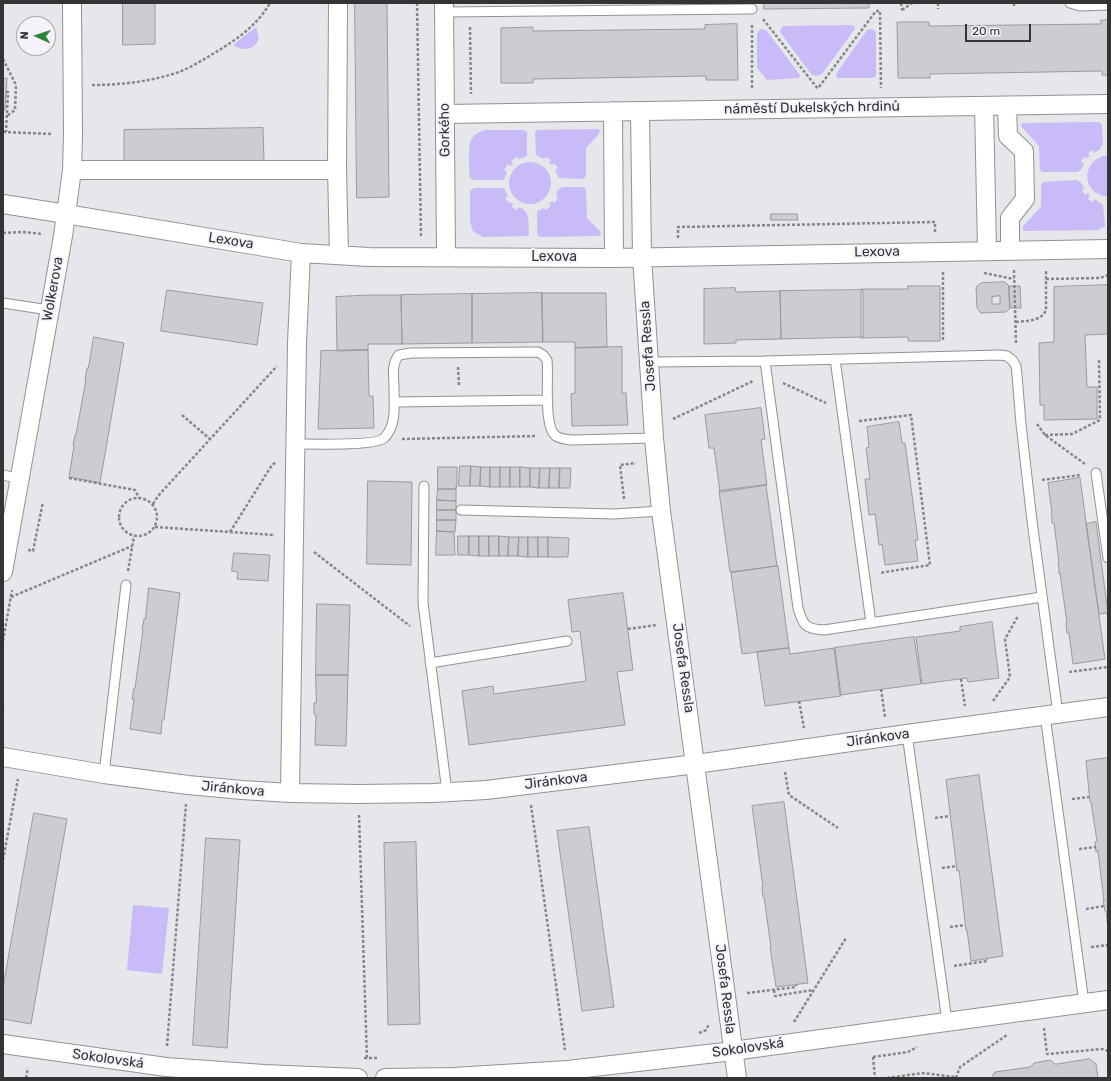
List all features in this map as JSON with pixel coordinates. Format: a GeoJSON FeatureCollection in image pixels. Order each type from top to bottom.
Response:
{"type":"FeatureCollection","features":[{"type":"Feature","properties":{"kind":"street","name":"Wolkerova"},"geometry":{"type":"LineString","coordinates":[[3,572],[11,477],[49,310],[66,214],[72,170],[72,3]]}},
{"type":"Feature","properties":{"kind":"street"},"geometry":{"type":"LineString","coordinates":[[338,3],[337,170],[339,255]]}},
{"type":"Feature","properties":{"kind":"street","name":"Gorkého"},"geometry":{"type":"LineString","coordinates":[[444,8],[446,257]]}},
{"type":"Feature","properties":{"kind":"street","name":"náměstí Dukelských hrdinů"},"geometry":{"type":"LineString","coordinates":[[444,114],[1108,104]]}},
{"type":"Feature","properties":{"kind":"street"},"geometry":{"type":"LineString","coordinates":[[984,106],[987,250]]}},
{"type":"Feature","properties":{"kind":"street"},"geometry":{"type":"LineString","coordinates":[[1007,106],[1008,136],[1024,151],[1025,199],[1010,218],[1010,250]]}},
{"type":"Feature","properties":{"kind":"street"},"geometry":{"type":"LineString","coordinates":[[640,110],[642,257]]}},
{"type":"Feature","properties":{"kind":"street"},"geometry":{"type":"LineString","coordinates":[[613,111],[614,258]]}},
{"type":"Feature","properties":{"kind":"street"},"geometry":{"type":"LineString","coordinates":[[72,170],[337,170]]}},
{"type":"Feature","properties":{"kind":"street","name":"Lexova"},"geometry":{"type":"LineString","coordinates":[[3,204],[301,253],[369,257],[614,258],[987,250],[1108,249]]}},
{"type":"Feature","properties":{"kind":"street"},"geometry":{"type":"LineString","coordinates":[[290,793],[297,343],[301,253]]}},
{"type":"Feature","properties":{"kind":"street","name":"Josefa Ressla"},"geometry":{"type":"LineString","coordinates":[[642,257],[648,362],[661,511],[737,1078]]}},
{"type":"Feature","properties":{"kind":"street","name":"Jiránkova"},"geometry":{"type":"LineString","coordinates":[[3,757],[104,774],[188,785],[290,793],[359,794],[447,792],[486,790],[696,764],[888,736],[1108,707]]}},
{"type":"Feature","properties":{"kind":"street","name":"Sokolovská"},"geometry":{"type":"LineString","coordinates":[[385,1078],[568,1070],[733,1051],[1108,1000]]}},
{"type":"Feature","properties":{"kind":"street","name":"Sokolovská"},"geometry":{"type":"LineString","coordinates":[[3,1044],[166,1067],[264,1074],[362,1072]]}},
{"type":"Feature","properties":{"kind":"lane"},"geometry":{"type":"LineString","coordinates":[[1070,3],[1080,6],[1108,5]]}},
{"type":"Feature","properties":{"kind":"lane"},"geometry":{"type":"LineString","coordinates":[[444,8],[470,12],[487,7],[752,9]]}},
{"type":"Feature","properties":{"kind":"lane"},"geometry":{"type":"LineString","coordinates":[[3,303],[49,310]]}},
{"type":"Feature","properties":{"kind":"lane"},"geometry":{"type":"LineString","coordinates":[[296,446],[370,443],[384,440],[388,434],[394,413],[395,359],[399,355],[411,353],[538,352],[543,355],[546,360],[548,421],[554,435],[570,440],[654,438]]}},
{"type":"Feature","properties":{"kind":"lane"},"geometry":{"type":"LineString","coordinates":[[648,362],[765,361],[1000,355],[1007,356],[1013,361],[1016,366],[1028,481],[1052,674],[1051,715],[1084,1003]]}},
{"type":"Feature","properties":{"kind":"lane"},"geometry":{"type":"LineString","coordinates":[[835,359],[871,623]]}},
{"type":"Feature","properties":{"kind":"lane"},"geometry":{"type":"LineString","coordinates":[[765,361],[801,618],[806,626],[814,630],[824,630],[1042,597]]}},
{"type":"Feature","properties":{"kind":"lane"},"geometry":{"type":"LineString","coordinates":[[394,402],[548,400]]}},
{"type":"Feature","properties":{"kind":"lane"},"geometry":{"type":"LineString","coordinates":[[1096,473],[1108,558]]}},
{"type":"Feature","properties":{"kind":"lane"},"geometry":{"type":"LineString","coordinates":[[424,486],[422,603],[447,792]]}},
{"type":"Feature","properties":{"kind":"lane"},"geometry":{"type":"LineString","coordinates":[[461,510],[614,514],[661,511]]}},
{"type":"Feature","properties":{"kind":"lane"},"geometry":{"type":"LineString","coordinates":[[104,774],[126,585]]}},
{"type":"Feature","properties":{"kind":"lane"},"geometry":{"type":"LineString","coordinates":[[430,662],[567,641]]}},
{"type":"Feature","properties":{"kind":"lane"},"geometry":{"type":"LineString","coordinates":[[907,734],[947,1021]]}},
{"type":"Feature","properties":{"kind":"path"},"geometry":{"type":"LineString","coordinates":[[73,86],[141,82],[175,74],[199,62],[232,42],[253,26],[270,3]]}},
{"type":"Feature","properties":{"kind":"path"},"geometry":{"type":"LineString","coordinates":[[417,3],[421,257]]}},
{"type":"Feature","properties":{"kind":"path"},"geometry":{"type":"LineString","coordinates":[[902,3],[902,10],[912,3]]}},
{"type":"Feature","properties":{"kind":"path"},"geometry":{"type":"LineString","coordinates":[[938,3],[938,10]]}},
{"type":"Feature","properties":{"kind":"path"},"geometry":{"type":"LineString","coordinates":[[1014,3],[1014,8]]}},
{"type":"Feature","properties":{"kind":"path"},"geometry":{"type":"LineString","coordinates":[[752,96],[752,9],[755,9],[818,89],[876,11],[880,11],[881,95]]}},
{"type":"Feature","properties":{"kind":"path"},"geometry":{"type":"LineString","coordinates":[[470,12],[471,114]]}},
{"type":"Feature","properties":{"kind":"path"},"geometry":{"type":"LineString","coordinates":[[3,59],[16,85],[16,110],[7,116]]}},
{"type":"Feature","properties":{"kind":"path"},"geometry":{"type":"LineString","coordinates":[[6,92],[8,92],[7,116],[4,132],[73,135]]}},
{"type":"Feature","properties":{"kind":"path"},"geometry":{"type":"LineString","coordinates":[[678,227],[935,222]]}},
{"type":"Feature","properties":{"kind":"path"},"geometry":{"type":"LineString","coordinates":[[1010,250],[1014,271],[1017,342],[1013,361]]}},
{"type":"Feature","properties":{"kind":"path"},"geometry":{"type":"LineString","coordinates":[[1016,322],[1039,318],[1044,315],[1046,310],[1046,250]]}},
{"type":"Feature","properties":{"kind":"path"},"geometry":{"type":"LineString","coordinates":[[943,267],[943,356]]}},
{"type":"Feature","properties":{"kind":"path"},"geometry":{"type":"LineString","coordinates":[[1046,279],[1100,278],[1108,275]]}},
{"type":"Feature","properties":{"kind":"path"},"geometry":{"type":"LineString","coordinates":[[153,504],[158,496],[297,343]]}},
{"type":"Feature","properties":{"kind":"path"},"geometry":{"type":"LineString","coordinates":[[458,352],[459,401]]}},
{"type":"Feature","properties":{"kind":"path"},"geometry":{"type":"LineString","coordinates":[[1096,473],[1045,435],[1072,434],[1100,420],[1099,360]]}},
{"type":"Feature","properties":{"kind":"path"},"geometry":{"type":"LineString","coordinates":[[672,412],[672,419],[766,375],[842,411]]}},
{"type":"Feature","properties":{"kind":"path"},"geometry":{"type":"LineString","coordinates":[[182,415],[210,439]]}},
{"type":"Feature","properties":{"kind":"path"},"geometry":{"type":"LineString","coordinates":[[858,421],[911,415],[930,565],[879,574]]}},
{"type":"Feature","properties":{"kind":"path"},"geometry":{"type":"LineString","coordinates":[[384,440],[554,435]]}},
{"type":"Feature","properties":{"kind":"path"},"geometry":{"type":"LineString","coordinates":[[230,532],[272,465],[296,446]]}},
{"type":"Feature","properties":{"kind":"path"},"geometry":{"type":"LineString","coordinates":[[625,514],[620,465],[636,463]]}},
{"type":"Feature","properties":{"kind":"path"},"geometry":{"type":"LineString","coordinates":[[1028,481],[1096,473]]}},
{"type":"Feature","properties":{"kind":"path"},"geometry":{"type":"LineString","coordinates":[[69,478],[135,490],[139,498]]}},
{"type":"Feature","properties":{"kind":"path"},"geometry":{"type":"LineString","coordinates":[[139,498],[148,500],[153,504],[158,515],[155,527],[151,532],[138,537],[126,532],[122,528],[119,522],[120,509],[129,500],[139,498]]}},
{"type":"Feature","properties":{"kind":"path"},"geometry":{"type":"LineString","coordinates":[[26,549],[33,551],[42,502]]}},
{"type":"Feature","properties":{"kind":"path"},"geometry":{"type":"LineString","coordinates":[[155,527],[294,536],[428,640]]}},
{"type":"Feature","properties":{"kind":"path"},"geometry":{"type":"LineString","coordinates":[[126,585],[134,536]]}},
{"type":"Feature","properties":{"kind":"path"},"geometry":{"type":"LineString","coordinates":[[3,641],[11,597],[132,546]]}},
{"type":"Feature","properties":{"kind":"path"},"geometry":{"type":"LineString","coordinates":[[972,725],[1010,677],[1005,639],[1028,600]]}},
{"type":"Feature","properties":{"kind":"path"},"geometry":{"type":"LineString","coordinates":[[628,629],[677,623]]}},
{"type":"Feature","properties":{"kind":"path"},"geometry":{"type":"LineString","coordinates":[[1052,674],[1108,667]]}},
{"type":"Feature","properties":{"kind":"path"},"geometry":{"type":"LineString","coordinates":[[961,679],[972,725]]}},
{"type":"Feature","properties":{"kind":"path"},"geometry":{"type":"LineString","coordinates":[[881,690],[888,736]]}},
{"type":"Feature","properties":{"kind":"path"},"geometry":{"type":"LineString","coordinates":[[800,701],[806,748]]}},
{"type":"Feature","properties":{"kind":"path"},"geometry":{"type":"LineString","coordinates":[[3,708],[3,713]]}},
{"type":"Feature","properties":{"kind":"path"},"geometry":{"type":"LineString","coordinates":[[3,860],[21,761]]}},
{"type":"Feature","properties":{"kind":"path"},"geometry":{"type":"LineString","coordinates":[[528,784],[568,1070]]}},
{"type":"Feature","properties":{"kind":"path"},"geometry":{"type":"LineString","coordinates":[[166,1067],[188,785]]}},
{"type":"Feature","properties":{"kind":"path"},"geometry":{"type":"LineString","coordinates":[[359,794],[362,1072]]}},
{"type":"Feature","properties":{"kind":"path"},"geometry":{"type":"LineString","coordinates":[[789,795],[838,828]]}},
{"type":"Feature","properties":{"kind":"path"},"geometry":{"type":"LineString","coordinates":[[794,1022],[846,938]]}},
{"type":"Feature","properties":{"kind":"path"},"geometry":{"type":"LineString","coordinates":[[940,968],[987,961],[987,959]]}},
{"type":"Feature","properties":{"kind":"path"},"geometry":{"type":"LineString","coordinates":[[747,993],[796,987],[796,985]]}},
{"type":"Feature","properties":{"kind":"path"},"geometry":{"type":"LineString","coordinates":[[746,986],[748,1000]]}},
{"type":"Feature","properties":{"kind":"path"},"geometry":{"type":"LineString","coordinates":[[774,990],[774,996],[814,990]]}},
{"type":"Feature","properties":{"kind":"path"},"geometry":{"type":"LineString","coordinates":[[1042,1009],[1047,1054],[1102,1050],[1108,1051]]}},
{"type":"Feature","properties":{"kind":"path"},"geometry":{"type":"LineString","coordinates":[[869,1032],[875,1078]]}},
{"type":"Feature","properties":{"kind":"path"},"geometry":{"type":"LineString","coordinates":[[887,1078],[923,1073],[956,1077],[960,1067],[1008,1034]]}},
{"type":"Feature","properties":{"kind":"shaded area"},"geometry":{"type":"Polygon","coordinates":[[[852,25],[855,27],[854,30],[822,74],[816,76],[811,74],[780,32],[781,28],[784,26],[852,25]]]}},
{"type":"Feature","properties":{"kind":"shaded area"},"geometry":{"type":"Polygon","coordinates":[[[256,27],[259,38],[255,45],[249,49],[241,49],[233,45],[256,27]]]}},
{"type":"Feature","properties":{"kind":"shaded area"},"geometry":{"type":"Polygon","coordinates":[[[763,29],[767,31],[800,75],[799,78],[767,80],[757,68],[757,34],[759,30],[763,29]]]}},
{"type":"Feature","properties":{"kind":"shaded area"},"geometry":{"type":"Polygon","coordinates":[[[871,29],[876,33],[876,76],[873,78],[837,78],[836,74],[867,30],[871,29]]]}},
{"type":"Feature","properties":{"kind":"shaded area"},"geometry":{"type":"Polygon","coordinates":[[[1099,122],[1102,125],[1103,144],[1100,149],[1094,153],[1092,150],[1088,153],[1090,156],[1087,158],[1084,157],[1081,162],[1084,164],[1081,170],[1077,172],[1042,172],[1040,169],[1039,146],[1021,126],[1022,123],[1099,122]]]}},
{"type":"Feature","properties":{"kind":"shaded area"},"geometry":{"type":"Polygon","coordinates":[[[485,130],[524,130],[527,132],[527,156],[519,159],[516,157],[511,161],[513,164],[510,166],[508,164],[504,170],[507,172],[503,180],[474,180],[470,178],[469,148],[471,140],[476,134],[485,130]]]}},
{"type":"Feature","properties":{"kind":"shaded area"},"geometry":{"type":"Polygon","coordinates":[[[537,130],[600,130],[599,134],[586,148],[586,176],[583,179],[559,178],[555,170],[558,168],[554,163],[552,165],[549,163],[551,160],[546,157],[544,159],[536,155],[535,133],[537,130]]]}},
{"type":"Feature","properties":{"kind":"shaded area"},"geometry":{"type":"Polygon","coordinates":[[[1108,155],[1108,197],[1093,190],[1087,176],[1092,163],[1099,158],[1108,155]]]}},
{"type":"Feature","properties":{"kind":"shaded area"},"geometry":{"type":"Polygon","coordinates":[[[530,162],[545,168],[551,183],[545,198],[530,204],[515,198],[509,183],[515,168],[530,162]]]}},
{"type":"Feature","properties":{"kind":"shaded area"},"geometry":{"type":"Polygon","coordinates":[[[1077,180],[1082,184],[1084,188],[1082,190],[1085,195],[1088,193],[1090,196],[1088,199],[1093,202],[1095,199],[1103,205],[1105,226],[1098,230],[1023,230],[1023,226],[1041,207],[1041,185],[1043,182],[1077,180]]]}},
{"type":"Feature","properties":{"kind":"shaded area"},"geometry":{"type":"Polygon","coordinates":[[[562,187],[584,187],[586,189],[587,218],[600,231],[601,234],[599,236],[539,237],[537,233],[537,211],[544,208],[546,210],[551,206],[549,204],[552,201],[554,203],[558,198],[556,196],[557,191],[562,187]]]}},
{"type":"Feature","properties":{"kind":"shaded area"},"geometry":{"type":"Polygon","coordinates":[[[474,188],[504,188],[508,196],[505,198],[509,203],[511,202],[513,204],[512,207],[517,210],[519,207],[523,209],[527,215],[529,222],[528,236],[483,237],[473,231],[470,222],[470,191],[474,188]]]}},
{"type":"Feature","properties":{"kind":"shaded area"},"geometry":{"type":"Polygon","coordinates":[[[133,905],[169,908],[162,974],[127,970],[133,905]]]}},
{"type":"Feature","properties":{"kind":"building"},"geometry":{"type":"Polygon","coordinates":[[[123,3],[155,3],[155,44],[123,45],[123,3]]]}},
{"type":"Feature","properties":{"kind":"building"},"geometry":{"type":"Polygon","coordinates":[[[355,3],[387,3],[389,197],[357,198],[355,3]]]}},
{"type":"Feature","properties":{"kind":"building"},"geometry":{"type":"Polygon","coordinates":[[[764,3],[869,3],[869,8],[764,9],[764,3]]]}},
{"type":"Feature","properties":{"kind":"building"},"geometry":{"type":"Polygon","coordinates":[[[1101,20],[1108,20],[1108,75],[1102,75],[1102,71],[930,74],[930,78],[898,78],[897,22],[929,22],[929,26],[931,26],[1101,24],[1101,20]]]}},
{"type":"Feature","properties":{"kind":"building"},"geometry":{"type":"Polygon","coordinates":[[[737,24],[738,80],[706,80],[706,76],[533,79],[533,83],[501,83],[501,28],[533,27],[533,31],[705,29],[705,25],[737,24]]]}},
{"type":"Feature","properties":{"kind":"building"},"geometry":{"type":"Polygon","coordinates":[[[3,78],[7,78],[5,110],[3,110],[3,78]]]}},
{"type":"Feature","properties":{"kind":"building"},"geometry":{"type":"Polygon","coordinates":[[[263,128],[264,161],[124,162],[124,130],[263,128]]]}},
{"type":"Feature","properties":{"kind":"building"},"geometry":{"type":"Polygon","coordinates":[[[771,214],[797,214],[798,220],[771,220],[771,214]]]}},
{"type":"Feature","properties":{"kind":"building"},"geometry":{"type":"Polygon","coordinates":[[[1005,282],[1009,286],[1010,308],[1006,312],[981,313],[977,308],[976,287],[981,283],[1005,282]],[[1000,296],[992,297],[992,304],[1000,304],[1000,296]]]}},
{"type":"Feature","properties":{"kind":"building"},"geometry":{"type":"Polygon","coordinates":[[[1108,285],[1108,334],[1085,335],[1087,387],[1097,387],[1097,419],[1044,420],[1044,405],[1040,405],[1039,343],[1054,342],[1054,287],[1108,285]]]}},
{"type":"Feature","properties":{"kind":"building"},"geometry":{"type":"Polygon","coordinates":[[[908,286],[940,286],[940,341],[908,341],[908,337],[861,338],[861,289],[908,289],[908,286]]]}},
{"type":"Feature","properties":{"kind":"building"},"geometry":{"type":"Polygon","coordinates":[[[1009,286],[1020,286],[1021,308],[1010,308],[1009,286]]]}},
{"type":"Feature","properties":{"kind":"building"},"geometry":{"type":"Polygon","coordinates":[[[735,288],[736,292],[780,291],[781,339],[736,340],[736,343],[704,344],[704,289],[735,288]]]}},
{"type":"Feature","properties":{"kind":"building"},"geometry":{"type":"Polygon","coordinates":[[[167,290],[263,303],[257,345],[161,331],[167,290]]]}},
{"type":"Feature","properties":{"kind":"building"},"geometry":{"type":"Polygon","coordinates":[[[863,290],[863,337],[781,339],[780,291],[863,290]]]}},
{"type":"Feature","properties":{"kind":"building"},"geometry":{"type":"Polygon","coordinates":[[[542,293],[606,293],[607,347],[575,348],[575,342],[543,342],[542,293]]]}},
{"type":"Feature","properties":{"kind":"building"},"geometry":{"type":"Polygon","coordinates":[[[542,293],[543,342],[472,343],[472,294],[542,293]]]}},
{"type":"Feature","properties":{"kind":"building"},"geometry":{"type":"Polygon","coordinates":[[[472,294],[472,343],[402,344],[401,295],[472,294]]]}},
{"type":"Feature","properties":{"kind":"building"},"geometry":{"type":"Polygon","coordinates":[[[401,295],[402,344],[368,344],[368,350],[337,351],[336,297],[401,295]]]}},
{"type":"Feature","properties":{"kind":"building"},"geometry":{"type":"Polygon","coordinates":[[[94,337],[124,343],[100,483],[69,477],[73,446],[94,337]]]}},
{"type":"Feature","properties":{"kind":"building"},"geometry":{"type":"Polygon","coordinates":[[[622,347],[622,393],[626,393],[628,425],[572,426],[571,394],[575,393],[575,348],[622,347]]]}},
{"type":"Feature","properties":{"kind":"building"},"geometry":{"type":"Polygon","coordinates":[[[368,350],[369,396],[373,396],[374,428],[318,429],[321,351],[368,350]]]}},
{"type":"Feature","properties":{"kind":"building"},"geometry":{"type":"Polygon","coordinates":[[[761,408],[765,439],[761,440],[767,485],[720,492],[714,448],[709,448],[705,415],[761,408]]]}},
{"type":"Feature","properties":{"kind":"building"},"geometry":{"type":"Polygon","coordinates":[[[899,422],[902,443],[905,443],[918,540],[915,540],[918,561],[885,565],[882,544],[879,545],[875,514],[869,515],[865,479],[870,479],[866,448],[869,447],[867,427],[899,422]]]}},
{"type":"Feature","properties":{"kind":"building"},"geometry":{"type":"Polygon","coordinates":[[[460,466],[471,466],[470,486],[459,486],[460,466]]]}},
{"type":"Feature","properties":{"kind":"building"},"geometry":{"type":"Polygon","coordinates":[[[471,466],[481,467],[480,486],[470,486],[471,466]]]}},
{"type":"Feature","properties":{"kind":"building"},"geometry":{"type":"Polygon","coordinates":[[[438,467],[457,467],[456,489],[438,489],[438,467]]]}},
{"type":"Feature","properties":{"kind":"building"},"geometry":{"type":"Polygon","coordinates":[[[481,467],[490,467],[490,487],[480,486],[481,467]]]}},
{"type":"Feature","properties":{"kind":"building"},"geometry":{"type":"Polygon","coordinates":[[[490,467],[500,467],[500,487],[490,487],[490,467]]]}},
{"type":"Feature","properties":{"kind":"building"},"geometry":{"type":"Polygon","coordinates":[[[500,467],[510,467],[510,487],[500,487],[500,467]]]}},
{"type":"Feature","properties":{"kind":"building"},"geometry":{"type":"Polygon","coordinates":[[[510,467],[520,467],[520,487],[510,487],[510,467]]]}},
{"type":"Feature","properties":{"kind":"building"},"geometry":{"type":"Polygon","coordinates":[[[520,467],[530,468],[530,487],[520,487],[520,467]]]}},
{"type":"Feature","properties":{"kind":"building"},"geometry":{"type":"Polygon","coordinates":[[[530,468],[540,468],[539,488],[530,487],[530,468]]]}},
{"type":"Feature","properties":{"kind":"building"},"geometry":{"type":"Polygon","coordinates":[[[540,468],[550,468],[549,488],[539,488],[540,468]]]}},
{"type":"Feature","properties":{"kind":"building"},"geometry":{"type":"Polygon","coordinates":[[[550,468],[560,468],[559,488],[549,488],[550,468]]]}},
{"type":"Feature","properties":{"kind":"building"},"geometry":{"type":"Polygon","coordinates":[[[560,468],[571,468],[570,488],[559,488],[560,468]]]}},
{"type":"Feature","properties":{"kind":"building"},"geometry":{"type":"Polygon","coordinates":[[[1080,478],[1105,659],[1073,664],[1069,633],[1067,633],[1067,623],[1060,573],[1059,574],[1054,523],[1052,523],[1048,483],[1080,478]]]}},
{"type":"Feature","properties":{"kind":"building"},"geometry":{"type":"Polygon","coordinates":[[[368,481],[412,482],[411,565],[367,564],[368,481]]]}},
{"type":"Feature","properties":{"kind":"building"},"geometry":{"type":"Polygon","coordinates":[[[766,485],[777,566],[730,572],[719,491],[766,485]]]}},
{"type":"Feature","properties":{"kind":"building"},"geometry":{"type":"Polygon","coordinates":[[[438,489],[456,489],[456,501],[437,500],[438,489]]]}},
{"type":"Feature","properties":{"kind":"building"},"geometry":{"type":"Polygon","coordinates":[[[437,500],[456,501],[456,510],[437,510],[437,500]]]}},
{"type":"Feature","properties":{"kind":"building"},"geometry":{"type":"Polygon","coordinates":[[[437,510],[456,510],[456,520],[437,520],[437,510]]]}},
{"type":"Feature","properties":{"kind":"building"},"geometry":{"type":"Polygon","coordinates":[[[437,520],[456,520],[455,532],[437,531],[437,520]]]}},
{"type":"Feature","properties":{"kind":"building"},"geometry":{"type":"Polygon","coordinates":[[[1096,522],[1108,613],[1099,614],[1086,524],[1096,522]]]}},
{"type":"Feature","properties":{"kind":"building"},"geometry":{"type":"Polygon","coordinates":[[[437,531],[454,532],[455,555],[436,555],[437,531]]]}},
{"type":"Feature","properties":{"kind":"building"},"geometry":{"type":"Polygon","coordinates":[[[458,536],[469,536],[469,555],[458,555],[458,536]]]}},
{"type":"Feature","properties":{"kind":"building"},"geometry":{"type":"Polygon","coordinates":[[[469,536],[479,536],[479,556],[469,555],[469,536]]]}},
{"type":"Feature","properties":{"kind":"building"},"geometry":{"type":"Polygon","coordinates":[[[479,536],[489,536],[489,556],[479,556],[479,536]]]}},
{"type":"Feature","properties":{"kind":"building"},"geometry":{"type":"Polygon","coordinates":[[[489,536],[499,536],[499,556],[489,556],[489,536]]]}},
{"type":"Feature","properties":{"kind":"building"},"geometry":{"type":"Polygon","coordinates":[[[499,536],[509,537],[508,556],[499,556],[499,536]]]}},
{"type":"Feature","properties":{"kind":"building"},"geometry":{"type":"Polygon","coordinates":[[[509,537],[519,537],[518,556],[508,556],[509,537]]]}},
{"type":"Feature","properties":{"kind":"building"},"geometry":{"type":"Polygon","coordinates":[[[519,537],[528,537],[528,557],[518,556],[519,537]]]}},
{"type":"Feature","properties":{"kind":"building"},"geometry":{"type":"Polygon","coordinates":[[[528,537],[538,537],[538,557],[528,557],[528,537]]]}},
{"type":"Feature","properties":{"kind":"building"},"geometry":{"type":"Polygon","coordinates":[[[538,537],[548,537],[548,557],[538,557],[538,537]]]}},
{"type":"Feature","properties":{"kind":"building"},"geometry":{"type":"Polygon","coordinates":[[[548,537],[569,538],[568,557],[548,557],[548,537]]]}},
{"type":"Feature","properties":{"kind":"building"},"geometry":{"type":"Polygon","coordinates":[[[234,553],[270,555],[268,581],[237,579],[238,572],[232,571],[234,553]]]}},
{"type":"Feature","properties":{"kind":"building"},"geometry":{"type":"Polygon","coordinates":[[[778,566],[789,648],[742,654],[731,573],[778,566]]]}},
{"type":"Feature","properties":{"kind":"building"},"geometry":{"type":"Polygon","coordinates":[[[149,588],[180,593],[161,734],[130,729],[134,699],[132,699],[135,688],[149,588]]]}},
{"type":"Feature","properties":{"kind":"building"},"geometry":{"type":"Polygon","coordinates":[[[623,593],[633,670],[617,672],[625,725],[469,745],[462,691],[493,686],[494,694],[586,681],[580,631],[572,632],[568,600],[623,593]]]}},
{"type":"Feature","properties":{"kind":"building"},"geometry":{"type":"Polygon","coordinates":[[[317,604],[350,605],[348,675],[316,675],[317,604]]]}},
{"type":"Feature","properties":{"kind":"building"},"geometry":{"type":"Polygon","coordinates":[[[992,622],[999,678],[968,682],[967,678],[922,684],[916,637],[960,631],[960,627],[992,622]]]}},
{"type":"Feature","properties":{"kind":"building"},"geometry":{"type":"Polygon","coordinates":[[[914,637],[921,684],[840,695],[834,648],[914,637]]]}},
{"type":"Feature","properties":{"kind":"building"},"geometry":{"type":"Polygon","coordinates":[[[789,648],[790,654],[835,648],[841,696],[765,706],[757,652],[789,648]]]}},
{"type":"Feature","properties":{"kind":"building"},"geometry":{"type":"Polygon","coordinates":[[[316,675],[348,675],[346,746],[315,745],[316,715],[314,714],[314,703],[316,703],[316,675]]]}},
{"type":"Feature","properties":{"kind":"building"},"geometry":{"type":"Polygon","coordinates":[[[1108,758],[1108,929],[1103,901],[1098,851],[1096,852],[1095,842],[1097,841],[1090,802],[1086,761],[1108,758]]]}},
{"type":"Feature","properties":{"kind":"building"},"geometry":{"type":"Polygon","coordinates":[[[979,775],[1003,956],[971,961],[959,870],[957,871],[946,780],[979,775]]]}},
{"type":"Feature","properties":{"kind":"building"},"geometry":{"type":"Polygon","coordinates":[[[784,802],[808,983],[776,987],[752,806],[784,802]]]}},
{"type":"Feature","properties":{"kind":"building"},"geometry":{"type":"Polygon","coordinates":[[[34,813],[67,819],[31,1024],[3,1019],[3,988],[34,813]]]}},
{"type":"Feature","properties":{"kind":"building"},"geometry":{"type":"Polygon","coordinates":[[[589,827],[614,1007],[582,1011],[557,831],[589,827]]]}},
{"type":"Feature","properties":{"kind":"building"},"geometry":{"type":"Polygon","coordinates":[[[206,838],[240,840],[227,1048],[193,1045],[206,838]]]}},
{"type":"Feature","properties":{"kind":"building"},"geometry":{"type":"Polygon","coordinates":[[[416,842],[420,1024],[388,1025],[384,843],[416,842]]]}},
{"type":"Feature","properties":{"kind":"building"},"geometry":{"type":"Polygon","coordinates":[[[1090,1059],[1096,1064],[1098,1078],[991,1078],[995,1072],[1030,1067],[1034,1063],[1050,1060],[1055,1064],[1090,1059]]]}}]}
